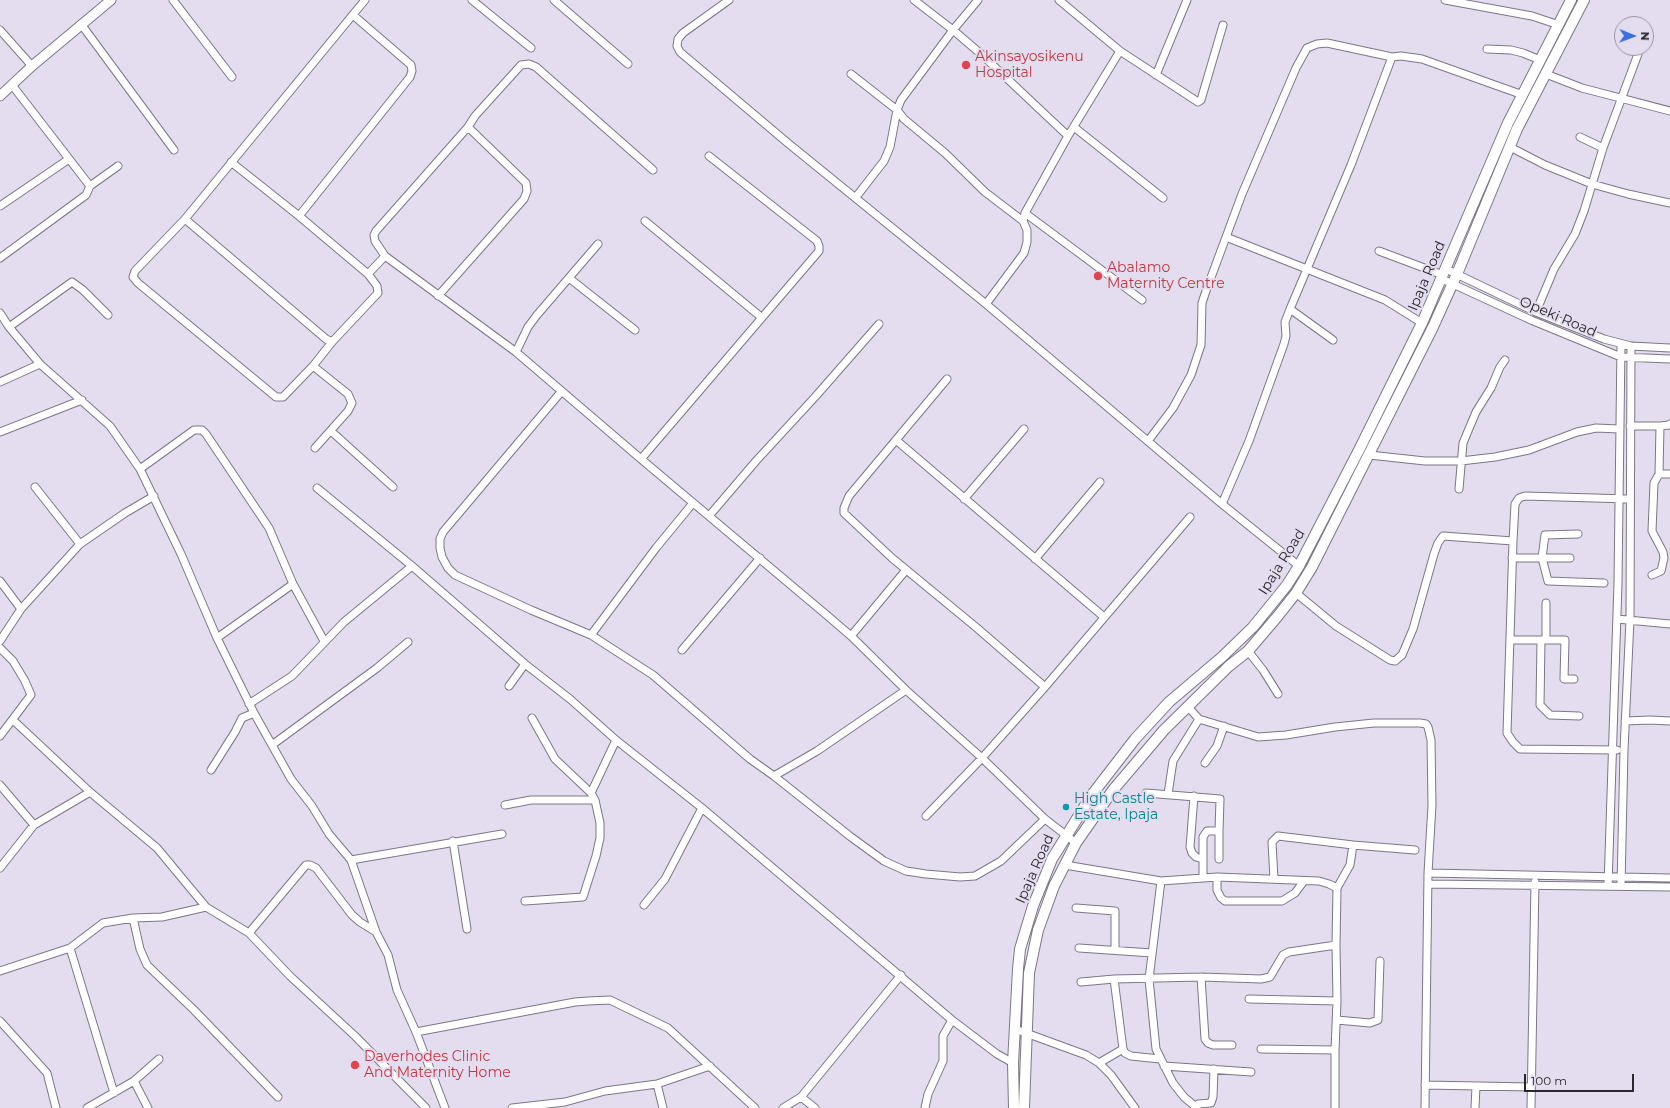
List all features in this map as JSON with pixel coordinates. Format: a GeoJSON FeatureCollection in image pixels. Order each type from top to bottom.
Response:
{"type":"FeatureCollection","features":[{"type":"Feature","properties":{"kind":"main road","name":"Ipaja Road"},"geometry":{"type":"LineString","coordinates":[[1014,1108],[1013,1063],[1018,969],[1026,927],[1052,859],[1102,782],[1135,739],[1169,702],[1222,657],[1253,627],[1282,591],[1299,566],[1422,323],[1500,140],[1571,0]]}},
{"type":"Feature","properties":{"kind":"main road","name":"Ipaja Road"},"geometry":{"type":"LineString","coordinates":[[1024,1108],[1029,973],[1032,953],[1044,910],[1054,886],[1076,843],[1118,784],[1155,741],[1188,707],[1229,666],[1248,651],[1296,593],[1312,567],[1453,284],[1517,130],[1584,0]]}},
{"type":"Feature","properties":{"kind":"main road"},"geometry":{"type":"LineString","coordinates":[[1561,20],[1573,21]]}},
{"type":"Feature","properties":{"kind":"street"},"geometry":{"type":"LineString","coordinates":[[0,96],[32,66],[111,0]]}},
{"type":"Feature","properties":{"kind":"street"},"geometry":{"type":"LineString","coordinates":[[173,0],[232,77]]}},
{"type":"Feature","properties":{"kind":"street"},"geometry":{"type":"LineString","coordinates":[[231,162],[299,216],[368,274],[377,286],[378,293],[332,342],[313,366],[283,397],[276,397],[138,283],[133,277],[135,271],[185,218],[231,162],[353,15],[365,0]]}},
{"type":"Feature","properties":{"kind":"street"},"geometry":{"type":"LineString","coordinates":[[472,0],[531,48]]}},
{"type":"Feature","properties":{"kind":"street"},"geometry":{"type":"LineString","coordinates":[[554,0],[628,64]]}},
{"type":"Feature","properties":{"kind":"street"},"geometry":{"type":"LineString","coordinates":[[729,0],[683,33],[678,39],[677,46],[680,52],[789,144],[986,304],[1222,504],[1299,566]]}},
{"type":"Feature","properties":{"kind":"street"},"geometry":{"type":"LineString","coordinates":[[914,0],[953,30],[1068,136]]}},
{"type":"Feature","properties":{"kind":"street"},"geometry":{"type":"LineString","coordinates":[[856,198],[884,161],[890,148],[897,110],[901,100],[953,30],[978,0]]}},
{"type":"Feature","properties":{"kind":"street"},"geometry":{"type":"LineString","coordinates":[[1059,0],[1120,51],[1198,102],[1201,100],[1223,25]]}},
{"type":"Feature","properties":{"kind":"street"},"geometry":{"type":"LineString","coordinates":[[1156,75],[1187,0]]}},
{"type":"Feature","properties":{"kind":"street"},"geometry":{"type":"LineString","coordinates":[[1445,0],[1561,20]]}},
{"type":"Feature","properties":{"kind":"street"},"geometry":{"type":"LineString","coordinates":[[299,216],[410,77],[412,71],[411,65],[353,15]]}},
{"type":"Feature","properties":{"kind":"street"},"geometry":{"type":"LineString","coordinates":[[81,24],[174,150]]}},
{"type":"Feature","properties":{"kind":"street"},"geometry":{"type":"LineString","coordinates":[[0,30],[32,66]]}},
{"type":"Feature","properties":{"kind":"street"},"geometry":{"type":"LineString","coordinates":[[1148,441],[1173,408],[1191,375],[1201,345],[1202,303],[1248,180],[1296,68],[1307,48],[1317,44],[1327,43],[1392,57],[1422,59],[1523,95]]}},
{"type":"Feature","properties":{"kind":"street"},"geometry":{"type":"LineString","coordinates":[[1488,49],[1511,50],[1540,60]]}},
{"type":"Feature","properties":{"kind":"street"},"geometry":{"type":"LineString","coordinates":[[1023,221],[1025,213],[1068,136],[1120,51]]}},
{"type":"Feature","properties":{"kind":"street"},"geometry":{"type":"LineString","coordinates":[[1536,312],[1554,269],[1575,234],[1603,148],[1623,98],[1637,56]]}},
{"type":"Feature","properties":{"kind":"street"},"geometry":{"type":"LineString","coordinates":[[1222,504],[1249,441],[1284,344],[1286,336],[1286,322],[1290,309],[1351,165],[1392,57]]}},
{"type":"Feature","properties":{"kind":"street"},"geometry":{"type":"LineString","coordinates":[[653,170],[536,67],[529,64],[521,65],[376,231],[374,234],[375,241],[385,256],[516,352],[561,392],[851,636],[906,690],[982,758],[1045,820],[1076,843]]}},
{"type":"Feature","properties":{"kind":"street"},"geometry":{"type":"LineString","coordinates":[[851,74],[897,110],[904,119],[945,153],[985,192],[1023,221],[1027,230],[1027,242],[1024,253],[986,304]]}},
{"type":"Feature","properties":{"kind":"street"},"geometry":{"type":"LineString","coordinates":[[1546,74],[1582,88],[1670,111]]}},
{"type":"Feature","properties":{"kind":"street"},"geometry":{"type":"LineString","coordinates":[[12,85],[90,186]]}},
{"type":"Feature","properties":{"kind":"street"},"geometry":{"type":"LineString","coordinates":[[438,296],[524,199],[528,190],[526,183],[468,127]]}},
{"type":"Feature","properties":{"kind":"street"},"geometry":{"type":"LineString","coordinates":[[1074,127],[1163,198]]}},
{"type":"Feature","properties":{"kind":"street"},"geometry":{"type":"LineString","coordinates":[[1580,137],[1603,148]]}},
{"type":"Feature","properties":{"kind":"street"},"geometry":{"type":"LineString","coordinates":[[1510,147],[1552,168],[1592,184],[1670,203]]}},
{"type":"Feature","properties":{"kind":"street"},"geometry":{"type":"LineString","coordinates":[[641,459],[819,251],[817,241],[709,156]]}},
{"type":"Feature","properties":{"kind":"street"},"geometry":{"type":"LineString","coordinates":[[0,206],[69,159]]}},
{"type":"Feature","properties":{"kind":"street"},"geometry":{"type":"LineString","coordinates":[[0,258],[86,195],[90,186],[118,166]]}},
{"type":"Feature","properties":{"kind":"street"},"geometry":{"type":"LineString","coordinates":[[1025,213],[1142,300]]}},
{"type":"Feature","properties":{"kind":"street"},"geometry":{"type":"LineString","coordinates":[[185,218],[326,339],[332,342]]}},
{"type":"Feature","properties":{"kind":"street"},"geometry":{"type":"LineString","coordinates":[[646,221],[762,316]]}},
{"type":"Feature","properties":{"kind":"street"},"geometry":{"type":"LineString","coordinates":[[1226,237],[1385,300],[1422,323]]}},
{"type":"Feature","properties":{"kind":"street"},"geometry":{"type":"LineString","coordinates":[[516,352],[528,327],[598,244]]}},
{"type":"Feature","properties":{"kind":"street"},"geometry":{"type":"LineString","coordinates":[[1379,251],[1444,274]]}},
{"type":"Feature","properties":{"kind":"street"},"geometry":{"type":"LineString","coordinates":[[368,274],[385,256]]}},
{"type":"Feature","properties":{"kind":"street","name":"Opeki Road"},"geometry":{"type":"LineString","coordinates":[[1444,274],[1457,274],[1536,312],[1604,339],[1631,346],[1670,348]]}},
{"type":"Feature","properties":{"kind":"street","name":"Opeki Road"},"geometry":{"type":"LineString","coordinates":[[1444,274],[1453,284],[1530,320],[1621,357],[1670,359]]}},
{"type":"Feature","properties":{"kind":"street"},"geometry":{"type":"LineString","coordinates":[[569,278],[635,330]]}},
{"type":"Feature","properties":{"kind":"street"},"geometry":{"type":"LineString","coordinates":[[9,327],[72,282],[83,290],[108,315]]}},
{"type":"Feature","properties":{"kind":"street"},"geometry":{"type":"LineString","coordinates":[[1290,309],[1333,340]]}},
{"type":"Feature","properties":{"kind":"street"},"geometry":{"type":"LineString","coordinates":[[0,313],[9,327],[40,364],[110,426],[140,469],[154,496],[217,638],[249,704],[291,779],[312,806],[329,834],[351,860],[376,932],[388,955],[397,990],[416,1032],[445,1108]]}},
{"type":"Feature","properties":{"kind":"street"},"geometry":{"type":"LineString","coordinates":[[709,516],[756,461],[820,392],[879,324]]}},
{"type":"Feature","properties":{"kind":"street"},"geometry":{"type":"LineString","coordinates":[[1608,886],[1617,619],[1621,344]]}},
{"type":"Feature","properties":{"kind":"street"},"geometry":{"type":"LineString","coordinates":[[1621,886],[1624,750],[1630,620],[1629,499],[1631,346]]}},
{"type":"Feature","properties":{"kind":"street"},"geometry":{"type":"LineString","coordinates":[[1459,489],[1463,443],[1476,412],[1505,360]]}},
{"type":"Feature","properties":{"kind":"street"},"geometry":{"type":"LineString","coordinates":[[0,382],[40,364]]}},
{"type":"Feature","properties":{"kind":"street"},"geometry":{"type":"LineString","coordinates":[[313,366],[348,394],[352,400],[348,411],[315,448]]}},
{"type":"Feature","properties":{"kind":"street"},"geometry":{"type":"LineString","coordinates":[[947,379],[849,496],[844,511],[846,516],[852,522],[906,570],[977,628],[1045,687]]}},
{"type":"Feature","properties":{"kind":"street"},"geometry":{"type":"LineString","coordinates":[[561,392],[443,532],[440,539],[440,548],[442,557],[448,568],[456,574],[531,610],[591,635],[653,675],[750,759],[884,862],[906,871],[960,877],[975,876],[1001,861],[1045,820]]}},
{"type":"Feature","properties":{"kind":"street"},"geometry":{"type":"LineString","coordinates":[[0,432],[82,400]]}},
{"type":"Feature","properties":{"kind":"street"},"geometry":{"type":"LineString","coordinates":[[1630,426],[1660,426],[1670,424]]}},
{"type":"Feature","properties":{"kind":"street"},"geometry":{"type":"LineString","coordinates":[[1652,575],[1661,571],[1667,558],[1652,530],[1654,483],[1659,474],[1660,426]]}},
{"type":"Feature","properties":{"kind":"street"},"geometry":{"type":"LineString","coordinates":[[1369,455],[1417,461],[1461,461],[1495,457],[1529,450],[1561,437],[1596,428],[1619,429]]}},
{"type":"Feature","properties":{"kind":"street"},"geometry":{"type":"LineString","coordinates":[[964,499],[1024,429]]}},
{"type":"Feature","properties":{"kind":"street"},"geometry":{"type":"LineString","coordinates":[[140,469],[194,430],[202,430],[269,528],[293,584],[324,641]]}},
{"type":"Feature","properties":{"kind":"street"},"geometry":{"type":"LineString","coordinates":[[331,431],[393,487]]}},
{"type":"Feature","properties":{"kind":"street"},"geometry":{"type":"LineString","coordinates":[[896,440],[1104,617]]}},
{"type":"Feature","properties":{"kind":"street"},"geometry":{"type":"LineString","coordinates":[[1659,474],[1670,474]]}},
{"type":"Feature","properties":{"kind":"street"},"geometry":{"type":"LineString","coordinates":[[1035,558],[1100,482]]}},
{"type":"Feature","properties":{"kind":"street"},"geometry":{"type":"LineString","coordinates":[[35,487],[80,544]]}},
{"type":"Feature","properties":{"kind":"street"},"geometry":{"type":"LineString","coordinates":[[317,488],[412,566],[525,664],[570,699],[616,740],[702,808],[901,975],[952,1020],[997,1054],[1013,1063]]}},
{"type":"Feature","properties":{"kind":"street"},"geometry":{"type":"LineString","coordinates":[[0,641],[21,609],[80,544],[125,513],[154,496]]}},
{"type":"Feature","properties":{"kind":"street"},"geometry":{"type":"LineString","coordinates":[[1624,750],[1520,749],[1512,742],[1507,733],[1512,558],[1515,504],[1518,498],[1524,496],[1629,499]]}},
{"type":"Feature","properties":{"kind":"street"},"geometry":{"type":"LineString","coordinates":[[591,635],[656,548],[693,503]]}},
{"type":"Feature","properties":{"kind":"street"},"geometry":{"type":"LineString","coordinates":[[926,816],[982,758],[1045,687],[1190,518]]}},
{"type":"Feature","properties":{"kind":"street"},"geometry":{"type":"LineString","coordinates":[[1578,534],[1544,535],[1542,558],[1548,581],[1604,583]]}},
{"type":"Feature","properties":{"kind":"street"},"geometry":{"type":"LineString","coordinates":[[1296,593],[1336,626],[1390,660],[1395,661],[1402,655],[1413,629],[1434,554],[1438,543],[1443,536],[1513,541]]}},
{"type":"Feature","properties":{"kind":"street"},"geometry":{"type":"LineString","coordinates":[[682,650],[760,558]]}},
{"type":"Feature","properties":{"kind":"street"},"geometry":{"type":"LineString","coordinates":[[1512,558],[1570,558]]}},
{"type":"Feature","properties":{"kind":"street"},"geometry":{"type":"LineString","coordinates":[[249,704],[292,676],[324,641],[378,593],[412,566]]}},
{"type":"Feature","properties":{"kind":"street"},"geometry":{"type":"LineString","coordinates":[[851,636],[906,570]]}},
{"type":"Feature","properties":{"kind":"street"},"geometry":{"type":"LineString","coordinates":[[0,581],[21,609]]}},
{"type":"Feature","properties":{"kind":"street"},"geometry":{"type":"LineString","coordinates":[[217,638],[293,584]]}},
{"type":"Feature","properties":{"kind":"street"},"geometry":{"type":"LineString","coordinates":[[1546,603],[1540,705],[1550,715],[1579,716]]}},
{"type":"Feature","properties":{"kind":"street"},"geometry":{"type":"LineString","coordinates":[[1617,619],[1670,624]]}},
{"type":"Feature","properties":{"kind":"street"},"geometry":{"type":"LineString","coordinates":[[1510,640],[1565,640],[1564,679],[1574,679]]}},
{"type":"Feature","properties":{"kind":"street"},"geometry":{"type":"LineString","coordinates":[[272,745],[378,668],[408,642]]}},
{"type":"Feature","properties":{"kind":"street"},"geometry":{"type":"LineString","coordinates":[[0,648],[13,661],[25,681],[31,695],[0,736]]}},
{"type":"Feature","properties":{"kind":"street"},"geometry":{"type":"LineString","coordinates":[[1248,651],[1263,670],[1278,694]]}},
{"type":"Feature","properties":{"kind":"street"},"geometry":{"type":"LineString","coordinates":[[508,686],[525,664]]}},
{"type":"Feature","properties":{"kind":"street"},"geometry":{"type":"LineString","coordinates":[[774,776],[817,751],[906,690]]}},
{"type":"Feature","properties":{"kind":"street"},"geometry":{"type":"LineString","coordinates":[[1188,707],[1199,718],[1258,737],[1286,735],[1335,727],[1374,723],[1426,724],[1431,740],[1432,805],[1428,873],[1425,1108]]}},
{"type":"Feature","properties":{"kind":"street"},"geometry":{"type":"LineString","coordinates":[[211,770],[236,732],[242,718],[254,713]]}},
{"type":"Feature","properties":{"kind":"street"},"geometry":{"type":"LineString","coordinates":[[525,901],[583,897],[600,838],[600,823],[593,797],[555,759],[532,718]]}},
{"type":"Feature","properties":{"kind":"street"},"geometry":{"type":"LineString","coordinates":[[1168,794],[1174,762],[1199,718]]}},
{"type":"Feature","properties":{"kind":"street"},"geometry":{"type":"LineString","coordinates":[[13,720],[90,792],[157,848],[206,907],[249,933],[290,976],[355,1036],[426,1108]]}},
{"type":"Feature","properties":{"kind":"street"},"geometry":{"type":"LineString","coordinates":[[1625,721],[1670,721]]}},
{"type":"Feature","properties":{"kind":"street"},"geometry":{"type":"LineString","coordinates":[[1205,764],[1218,746],[1224,726]]}},
{"type":"Feature","properties":{"kind":"street"},"geometry":{"type":"LineString","coordinates":[[593,797],[616,740]]}},
{"type":"Feature","properties":{"kind":"street"},"geometry":{"type":"LineString","coordinates":[[0,785],[34,825]]}},
{"type":"Feature","properties":{"kind":"street"},"geometry":{"type":"LineString","coordinates":[[0,868],[34,825],[90,792]]}},
{"type":"Feature","properties":{"kind":"street"},"geometry":{"type":"LineString","coordinates":[[1146,793],[1220,799],[1219,858]]}},
{"type":"Feature","properties":{"kind":"street"},"geometry":{"type":"LineString","coordinates":[[1194,796],[1190,847],[1192,853],[1196,857],[1203,859]]}},
{"type":"Feature","properties":{"kind":"street"},"geometry":{"type":"LineString","coordinates":[[505,805],[530,800],[593,797]]}},
{"type":"Feature","properties":{"kind":"street"},"geometry":{"type":"LineString","coordinates":[[644,905],[665,879],[702,808]]}},
{"type":"Feature","properties":{"kind":"street"},"geometry":{"type":"LineString","coordinates":[[1203,877],[1203,838],[1207,831],[1219,831]]}},
{"type":"Feature","properties":{"kind":"street"},"geometry":{"type":"LineString","coordinates":[[351,860],[453,841],[502,834]]}},
{"type":"Feature","properties":{"kind":"street"},"geometry":{"type":"LineString","coordinates":[[1274,879],[1272,842],[1278,836],[1353,845],[1415,850]]}},
{"type":"Feature","properties":{"kind":"street"},"geometry":{"type":"LineString","coordinates":[[453,841],[467,929]]}},
{"type":"Feature","properties":{"kind":"street"},"geometry":{"type":"LineString","coordinates":[[1336,1108],[1335,1050],[1337,1020],[1337,888],[1350,866],[1353,845]]}},
{"type":"Feature","properties":{"kind":"street"},"geometry":{"type":"LineString","coordinates":[[249,933],[306,865],[316,868],[352,915],[376,932]]}},
{"type":"Feature","properties":{"kind":"street"},"geometry":{"type":"LineString","coordinates":[[1065,865],[1161,881],[1203,877],[1274,879],[1324,882],[1337,888]]}},
{"type":"Feature","properties":{"kind":"street"},"geometry":{"type":"LineString","coordinates":[[1428,873],[1670,878]]}},
{"type":"Feature","properties":{"kind":"street"},"geometry":{"type":"LineString","coordinates":[[1531,1108],[1536,876]]}},
{"type":"Feature","properties":{"kind":"street"},"geometry":{"type":"LineString","coordinates":[[1217,877],[1217,890],[1221,898],[1225,901],[1282,901],[1295,893],[1304,881]]}},
{"type":"Feature","properties":{"kind":"street"},"geometry":{"type":"LineString","coordinates":[[1161,881],[1148,979],[1156,1049],[1173,1083],[1184,1097],[1196,1108],[1198,1104],[1211,1103],[1213,1098],[1214,1069]]}},
{"type":"Feature","properties":{"kind":"street"},"geometry":{"type":"LineString","coordinates":[[1429,884],[1670,887]]}},
{"type":"Feature","properties":{"kind":"street"},"geometry":{"type":"LineString","coordinates":[[0,971],[70,948],[103,923],[133,918],[162,917],[206,907]]}},
{"type":"Feature","properties":{"kind":"street"},"geometry":{"type":"LineString","coordinates":[[1076,908],[1115,911],[1115,950]]}},
{"type":"Feature","properties":{"kind":"street"},"geometry":{"type":"LineString","coordinates":[[133,918],[140,949],[147,965],[194,1010],[278,1097]]}},
{"type":"Feature","properties":{"kind":"street"},"geometry":{"type":"LineString","coordinates":[[1080,982],[1114,979],[1201,977],[1270,978],[1283,956],[1289,952],[1336,944]]}},
{"type":"Feature","properties":{"kind":"street"},"geometry":{"type":"LineString","coordinates":[[70,948],[114,1093]]}},
{"type":"Feature","properties":{"kind":"street"},"geometry":{"type":"LineString","coordinates":[[1079,948],[1152,953]]}},
{"type":"Feature","properties":{"kind":"street"},"geometry":{"type":"LineString","coordinates":[[1337,1020],[1370,1023],[1378,1020],[1380,961]]}},
{"type":"Feature","properties":{"kind":"street"},"geometry":{"type":"LineString","coordinates":[[783,1108],[801,1097],[901,975]]}},
{"type":"Feature","properties":{"kind":"street"},"geometry":{"type":"LineString","coordinates":[[1201,977],[1205,1039],[1208,1043],[1213,1045],[1232,1046]]}},
{"type":"Feature","properties":{"kind":"street"},"geometry":{"type":"LineString","coordinates":[[1114,979],[1123,1049],[1131,1056],[1160,1059]]}},
{"type":"Feature","properties":{"kind":"street"},"geometry":{"type":"LineString","coordinates":[[1249,999],[1337,1001]]}},
{"type":"Feature","properties":{"kind":"street"},"geometry":{"type":"LineString","coordinates":[[416,1032],[574,1002],[588,1000],[610,1000],[663,1025],[755,1108]]}},
{"type":"Feature","properties":{"kind":"street"},"geometry":{"type":"LineString","coordinates":[[925,1108],[928,1094],[943,1061],[944,1036],[952,1020]]}},
{"type":"Feature","properties":{"kind":"street"},"geometry":{"type":"LineString","coordinates":[[0,1021],[47,1073],[56,1108]]}},
{"type":"Feature","properties":{"kind":"street"},"geometry":{"type":"LineString","coordinates":[[1015,1029],[1086,1055],[1099,1063],[1111,1075],[1135,1108]]}},
{"type":"Feature","properties":{"kind":"street"},"geometry":{"type":"LineString","coordinates":[[1099,1063],[1123,1049]]}},
{"type":"Feature","properties":{"kind":"street"},"geometry":{"type":"LineString","coordinates":[[1261,1049],[1335,1050]]}},
{"type":"Feature","properties":{"kind":"street"},"geometry":{"type":"LineString","coordinates":[[88,1108],[134,1081],[159,1059]]}},
{"type":"Feature","properties":{"kind":"street"},"geometry":{"type":"LineString","coordinates":[[512,1108],[566,1105],[605,1091],[657,1084],[710,1066]]}},
{"type":"Feature","properties":{"kind":"street"},"geometry":{"type":"LineString","coordinates":[[1164,1066],[1251,1072]]}},
{"type":"Feature","properties":{"kind":"street"},"geometry":{"type":"LineString","coordinates":[[134,1081],[148,1108]]}},
{"type":"Feature","properties":{"kind":"street"},"geometry":{"type":"LineString","coordinates":[[657,1084],[663,1108]]}},
{"type":"Feature","properties":{"kind":"street"},"geometry":{"type":"LineString","coordinates":[[1425,1085],[1531,1087]]}},
{"type":"Feature","properties":{"kind":"street"},"geometry":{"type":"LineString","coordinates":[[1475,1108],[1476,1086]]}},
{"type":"Feature","properties":{"kind":"street"},"geometry":{"type":"LineString","coordinates":[[801,1097],[815,1108]]}},
{"type":"Feature","properties":{"kind":"place","name":"Akinsayosikenu Hospital"},"geometry":{"type":"Point","coordinates":[966,65]}},
{"type":"Feature","properties":{"kind":"place","name":"Abalamo Maternity Centre"},"geometry":{"type":"Point","coordinates":[1098,276]}},
{"type":"Feature","properties":{"kind":"place","name":"High Castle Estate, Ipaja"},"geometry":{"type":"Point","coordinates":[1066,807]}},
{"type":"Feature","properties":{"kind":"place","name":"Daverhodes Clinic And Maternity Home"},"geometry":{"type":"Point","coordinates":[355,1065]}}]}
